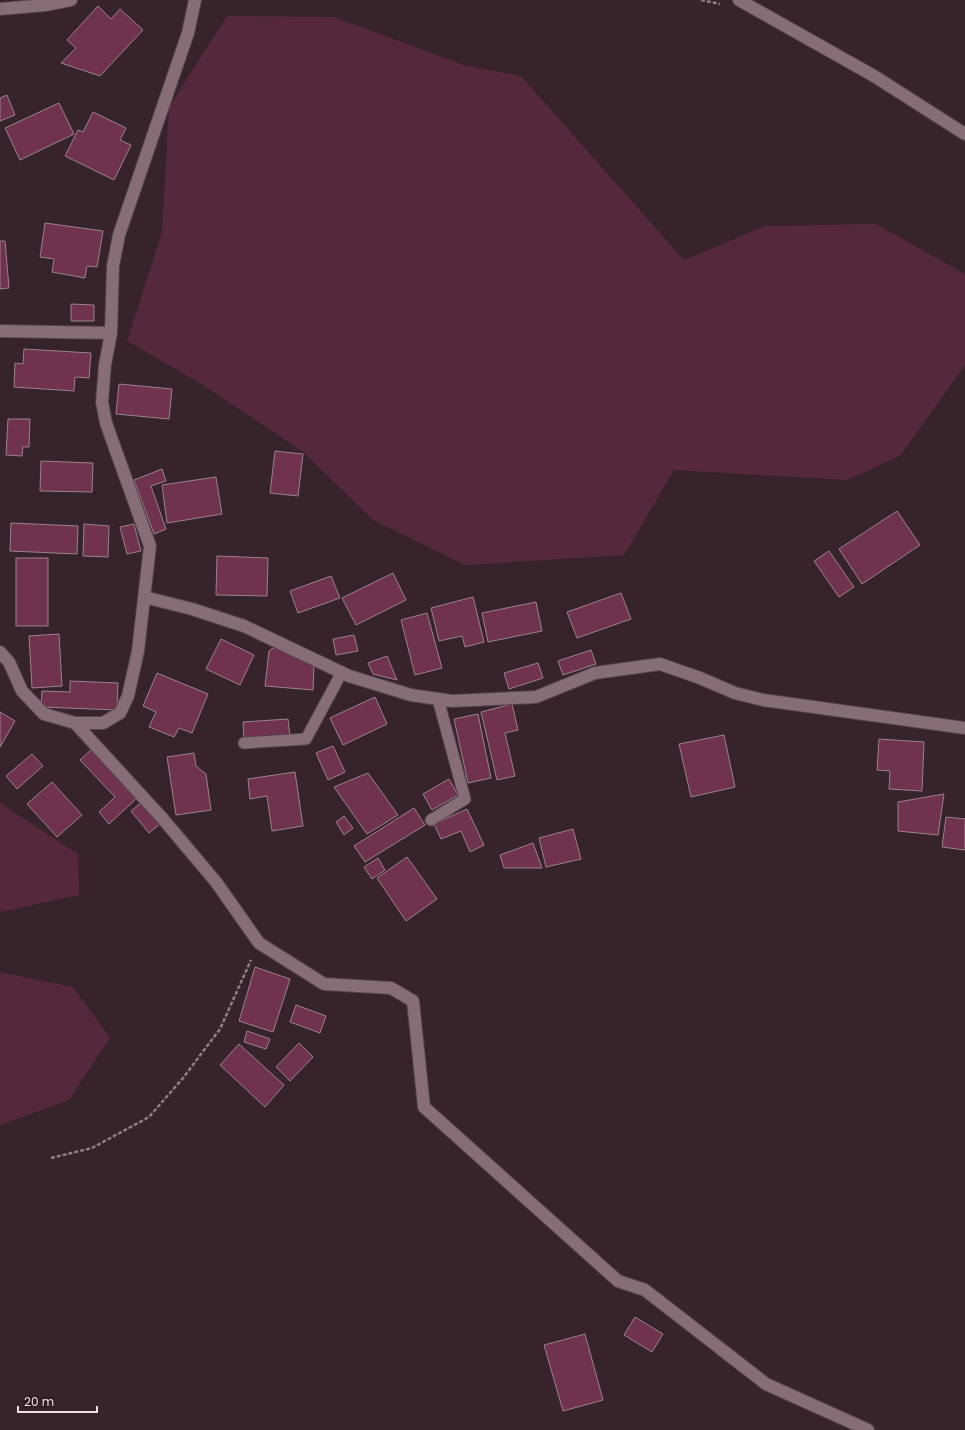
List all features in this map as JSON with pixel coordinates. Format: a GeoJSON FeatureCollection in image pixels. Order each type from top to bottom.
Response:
{"type":"FeatureCollection","features":[{"type":"Feature","properties":{"kind":"street"},"geometry":{"type":"LineString","coordinates":[[0,9],[46,5],[71,0]]}},
{"type":"Feature","properties":{"kind":"street"},"geometry":{"type":"LineString","coordinates":[[0,652],[9,662],[22,691],[44,714],[75,723],[103,723],[120,712],[128,696],[138,651],[150,546],[106,423],[102,402],[105,365],[111,333],[113,266],[119,236],[188,33],[195,0]]}},
{"type":"Feature","properties":{"kind":"street"},"geometry":{"type":"LineString","coordinates":[[739,0],[874,76],[965,134]]}},
{"type":"Feature","properties":{"kind":"street"},"geometry":{"type":"LineString","coordinates":[[0,331],[111,333]]}},
{"type":"Feature","properties":{"kind":"street"},"geometry":{"type":"LineString","coordinates":[[144,596],[192,609],[244,626],[342,672],[411,695],[452,701],[536,697],[595,673],[660,664],[700,678],[735,693],[762,700],[965,728]]}},
{"type":"Feature","properties":{"kind":"street"},"geometry":{"type":"LineString","coordinates":[[75,723],[163,819],[211,876],[259,943],[324,984],[391,988],[413,1001],[424,1107],[618,1280],[645,1290],[766,1384],[868,1430]]}},
{"type":"Feature","properties":{"kind":"lane"},"geometry":{"type":"LineString","coordinates":[[244,743],[306,739],[342,672]]}},
{"type":"Feature","properties":{"kind":"lane"},"geometry":{"type":"LineString","coordinates":[[432,820],[465,799],[438,699]]}},
{"type":"Feature","properties":{"kind":"path"},"geometry":{"type":"LineString","coordinates":[[51,1158],[92,1148],[149,1117],[183,1078],[220,1029],[259,943]]}},
{"type":"Feature","properties":{"kind":"shaded area"},"geometry":{"type":"Polygon","coordinates":[[[227,16],[334,17],[464,65],[521,76],[684,260],[765,226],[876,224],[965,274],[965,365],[900,456],[847,480],[674,470],[624,555],[465,565],[373,520],[302,451],[198,382],[127,341],[162,232],[169,107],[227,16]]]}},
{"type":"Feature","properties":{"kind":"shaded area"},"geometry":{"type":"Polygon","coordinates":[[[0,803],[78,854],[79,895],[0,912],[0,803]]]}},
{"type":"Feature","properties":{"kind":"shaded area"},"geometry":{"type":"Polygon","coordinates":[[[0,972],[73,987],[110,1038],[69,1100],[0,1125],[0,972]]]}},
{"type":"Feature","properties":{"kind":"building"},"geometry":{"type":"Polygon","coordinates":[[[98,6],[111,19],[120,9],[143,30],[100,76],[61,63],[76,48],[67,40],[98,6]]]}},
{"type":"Feature","properties":{"kind":"building"},"geometry":{"type":"Polygon","coordinates":[[[7,95],[15,115],[0,121],[0,98],[7,95]]]}},
{"type":"Feature","properties":{"kind":"building"},"geometry":{"type":"Polygon","coordinates":[[[59,103],[74,134],[20,160],[5,128],[59,103]]]}},
{"type":"Feature","properties":{"kind":"building"},"geometry":{"type":"Polygon","coordinates":[[[93,112],[126,128],[120,140],[131,145],[114,180],[65,156],[78,130],[83,132],[93,112]]]}},
{"type":"Feature","properties":{"kind":"building"},"geometry":{"type":"Polygon","coordinates":[[[45,223],[103,231],[97,267],[87,266],[85,278],[52,272],[54,259],[40,257],[45,223]]]}},
{"type":"Feature","properties":{"kind":"building"},"geometry":{"type":"Polygon","coordinates":[[[0,241],[5,241],[9,288],[0,289],[0,241]]]}},
{"type":"Feature","properties":{"kind":"building"},"geometry":{"type":"Polygon","coordinates":[[[71,304],[94,305],[94,321],[71,321],[71,304]]]}},
{"type":"Feature","properties":{"kind":"building"},"geometry":{"type":"Polygon","coordinates":[[[24,349],[91,353],[89,378],[75,377],[74,391],[14,387],[15,363],[23,364],[24,349]]]}},
{"type":"Feature","properties":{"kind":"building"},"geometry":{"type":"Polygon","coordinates":[[[119,384],[172,389],[169,419],[116,414],[119,384]]]}},
{"type":"Feature","properties":{"kind":"building"},"geometry":{"type":"Polygon","coordinates":[[[8,419],[30,419],[29,447],[23,447],[22,456],[6,455],[8,419]]]}},
{"type":"Feature","properties":{"kind":"building"},"geometry":{"type":"Polygon","coordinates":[[[275,451],[303,454],[298,496],[270,493],[275,451]]]}},
{"type":"Feature","properties":{"kind":"building"},"geometry":{"type":"Polygon","coordinates":[[[41,461],[93,463],[92,492],[40,491],[41,461]]]}},
{"type":"Feature","properties":{"kind":"building"},"geometry":{"type":"Polygon","coordinates":[[[162,469],[166,481],[151,486],[166,529],[154,534],[134,480],[162,469]]]}},
{"type":"Feature","properties":{"kind":"building"},"geometry":{"type":"Polygon","coordinates":[[[216,477],[222,514],[167,523],[162,485],[216,477]]]}},
{"type":"Feature","properties":{"kind":"building"},"geometry":{"type":"Polygon","coordinates":[[[897,511],[920,545],[862,584],[839,549],[897,511]]]}},
{"type":"Feature","properties":{"kind":"building"},"geometry":{"type":"Polygon","coordinates":[[[11,523],[78,526],[77,554],[10,551],[11,523]]]}},
{"type":"Feature","properties":{"kind":"building"},"geometry":{"type":"Polygon","coordinates":[[[84,524],[109,526],[108,557],[83,556],[84,524]]]}},
{"type":"Feature","properties":{"kind":"building"},"geometry":{"type":"Polygon","coordinates":[[[134,524],[141,551],[127,554],[120,527],[134,524]]]}},
{"type":"Feature","properties":{"kind":"building"},"geometry":{"type":"Polygon","coordinates":[[[829,551],[854,587],[839,597],[814,561],[829,551]]]}},
{"type":"Feature","properties":{"kind":"building"},"geometry":{"type":"Polygon","coordinates":[[[217,556],[268,558],[267,596],[216,595],[217,556]]]}},
{"type":"Feature","properties":{"kind":"building"},"geometry":{"type":"Polygon","coordinates":[[[16,558],[48,558],[48,626],[16,626],[16,558]]]}},
{"type":"Feature","properties":{"kind":"building"},"geometry":{"type":"Polygon","coordinates":[[[393,573],[406,600],[356,625],[342,598],[393,573]]]}},
{"type":"Feature","properties":{"kind":"building"},"geometry":{"type":"Polygon","coordinates":[[[331,576],[340,598],[298,613],[290,591],[331,576]]]}},
{"type":"Feature","properties":{"kind":"building"},"geometry":{"type":"Polygon","coordinates":[[[621,593],[631,619],[577,638],[567,612],[621,593]]]}},
{"type":"Feature","properties":{"kind":"building"},"geometry":{"type":"Polygon","coordinates":[[[473,597],[484,642],[465,647],[462,636],[439,641],[431,608],[473,597]]]}},
{"type":"Feature","properties":{"kind":"building"},"geometry":{"type":"Polygon","coordinates":[[[536,602],[542,631],[488,642],[482,613],[536,602]]]}},
{"type":"Feature","properties":{"kind":"building"},"geometry":{"type":"Polygon","coordinates":[[[427,613],[442,668],[415,675],[401,620],[427,613]]]}},
{"type":"Feature","properties":{"kind":"building"},"geometry":{"type":"Polygon","coordinates":[[[59,634],[62,686],[32,688],[29,636],[59,634]]]}},
{"type":"Feature","properties":{"kind":"building"},"geometry":{"type":"Polygon","coordinates":[[[354,635],[358,651],[336,655],[333,639],[354,635]]]}},
{"type":"Feature","properties":{"kind":"building"},"geometry":{"type":"Polygon","coordinates":[[[221,639],[254,655],[240,685],[206,669],[221,639]]]}},
{"type":"Feature","properties":{"kind":"building"},"geometry":{"type":"Polygon","coordinates":[[[276,646],[314,665],[313,690],[265,686],[269,651],[276,646]]]}},
{"type":"Feature","properties":{"kind":"building"},"geometry":{"type":"Polygon","coordinates":[[[591,650],[596,664],[563,675],[558,661],[591,650]]]}},
{"type":"Feature","properties":{"kind":"building"},"geometry":{"type":"Polygon","coordinates":[[[387,656],[397,680],[373,674],[368,663],[387,656]]]}},
{"type":"Feature","properties":{"kind":"building"},"geometry":{"type":"Polygon","coordinates":[[[538,663],[543,678],[509,689],[504,673],[538,663]]]}},
{"type":"Feature","properties":{"kind":"building"},"geometry":{"type":"Polygon","coordinates":[[[157,673],[208,694],[192,733],[179,728],[174,737],[149,727],[156,712],[143,706],[157,673]]]}},
{"type":"Feature","properties":{"kind":"building"},"geometry":{"type":"Polygon","coordinates":[[[70,681],[118,683],[117,710],[41,707],[42,691],[70,692],[70,681]]]}},
{"type":"Feature","properties":{"kind":"building"},"geometry":{"type":"Polygon","coordinates":[[[375,697],[387,724],[343,745],[330,718],[375,697]]]}},
{"type":"Feature","properties":{"kind":"building"},"geometry":{"type":"Polygon","coordinates":[[[512,704],[518,730],[505,733],[515,776],[497,780],[481,712],[512,704]]]}},
{"type":"Feature","properties":{"kind":"building"},"geometry":{"type":"Polygon","coordinates":[[[0,712],[15,721],[0,747],[0,712]]]}},
{"type":"Feature","properties":{"kind":"building"},"geometry":{"type":"Polygon","coordinates":[[[478,714],[491,778],[468,783],[454,719],[478,714]]]}},
{"type":"Feature","properties":{"kind":"building"},"geometry":{"type":"Polygon","coordinates":[[[288,719],[290,736],[244,739],[243,722],[288,719]]]}},
{"type":"Feature","properties":{"kind":"building"},"geometry":{"type":"Polygon","coordinates":[[[724,735],[735,787],[691,797],[679,744],[724,735]]]}},
{"type":"Feature","properties":{"kind":"building"},"geometry":{"type":"Polygon","coordinates":[[[879,739],[924,742],[922,791],[889,789],[890,771],[877,770],[879,739]]]}},
{"type":"Feature","properties":{"kind":"building"},"geometry":{"type":"Polygon","coordinates":[[[333,746],[345,772],[328,780],[316,753],[333,746]]]}},
{"type":"Feature","properties":{"kind":"building"},"geometry":{"type":"Polygon","coordinates":[[[92,749],[137,798],[109,824],[99,812],[115,797],[80,760],[92,749]]]}},
{"type":"Feature","properties":{"kind":"building"},"geometry":{"type":"Polygon","coordinates":[[[194,753],[196,766],[206,774],[211,810],[176,815],[167,757],[194,753]]]}},
{"type":"Feature","properties":{"kind":"building"},"geometry":{"type":"Polygon","coordinates":[[[32,754],[43,766],[17,789],[6,776],[32,754]]]}},
{"type":"Feature","properties":{"kind":"building"},"geometry":{"type":"Polygon","coordinates":[[[295,772],[303,826],[272,831],[267,796],[250,799],[248,779],[295,772]]]}},
{"type":"Feature","properties":{"kind":"building"},"geometry":{"type":"Polygon","coordinates":[[[368,773],[398,815],[367,834],[334,787],[368,773]]]}},
{"type":"Feature","properties":{"kind":"building"},"geometry":{"type":"Polygon","coordinates":[[[449,779],[458,795],[432,810],[423,794],[449,779]]]}},
{"type":"Feature","properties":{"kind":"building"},"geometry":{"type":"Polygon","coordinates":[[[52,782],[82,815],[57,837],[27,804],[52,782]]]}},
{"type":"Feature","properties":{"kind":"building"},"geometry":{"type":"Polygon","coordinates":[[[944,794],[938,835],[898,831],[898,802],[944,794]]]}},
{"type":"Feature","properties":{"kind":"building"},"geometry":{"type":"Polygon","coordinates":[[[142,802],[160,824],[149,833],[131,811],[142,802]]]}},
{"type":"Feature","properties":{"kind":"building"},"geometry":{"type":"Polygon","coordinates":[[[414,808],[425,825],[365,862],[354,846],[414,808]]]}},
{"type":"Feature","properties":{"kind":"building"},"geometry":{"type":"Polygon","coordinates":[[[467,809],[484,845],[470,852],[461,831],[441,839],[434,824],[467,809]]]}},
{"type":"Feature","properties":{"kind":"building"},"geometry":{"type":"Polygon","coordinates":[[[344,816],[353,828],[344,835],[336,822],[344,816]]]}},
{"type":"Feature","properties":{"kind":"building"},"geometry":{"type":"Polygon","coordinates":[[[946,817],[965,819],[965,850],[942,847],[946,817]]]}},
{"type":"Feature","properties":{"kind":"building"},"geometry":{"type":"Polygon","coordinates":[[[573,829],[581,859],[546,867],[539,838],[573,829]]]}},
{"type":"Feature","properties":{"kind":"building"},"geometry":{"type":"Polygon","coordinates":[[[533,843],[542,868],[504,868],[500,855],[533,843]]]}},
{"type":"Feature","properties":{"kind":"building"},"geometry":{"type":"Polygon","coordinates":[[[407,857],[437,899],[406,921],[377,878],[407,857]]]}},
{"type":"Feature","properties":{"kind":"building"},"geometry":{"type":"Polygon","coordinates":[[[378,858],[385,870],[372,879],[364,867],[378,858]]]}},
{"type":"Feature","properties":{"kind":"building"},"geometry":{"type":"Polygon","coordinates":[[[255,967],[290,979],[273,1032],[239,1021],[255,967]]]}},
{"type":"Feature","properties":{"kind":"building"},"geometry":{"type":"Polygon","coordinates":[[[296,1005],[326,1016],[320,1033],[290,1022],[296,1005]]]}},
{"type":"Feature","properties":{"kind":"building"},"geometry":{"type":"Polygon","coordinates":[[[247,1031],[270,1039],[266,1049],[244,1042],[247,1031]]]}},
{"type":"Feature","properties":{"kind":"building"},"geometry":{"type":"Polygon","coordinates":[[[299,1043],[313,1057],[290,1081],[276,1067],[299,1043]]]}},
{"type":"Feature","properties":{"kind":"building"},"geometry":{"type":"Polygon","coordinates":[[[239,1044],[284,1085],[265,1107],[220,1065],[239,1044]]]}},
{"type":"Feature","properties":{"kind":"building"},"geometry":{"type":"Polygon","coordinates":[[[635,1317],[663,1334],[652,1352],[624,1335],[635,1317]]]}},
{"type":"Feature","properties":{"kind":"building"},"geometry":{"type":"Polygon","coordinates":[[[585,1334],[603,1400],[563,1411],[544,1345],[585,1334]]]}}]}
